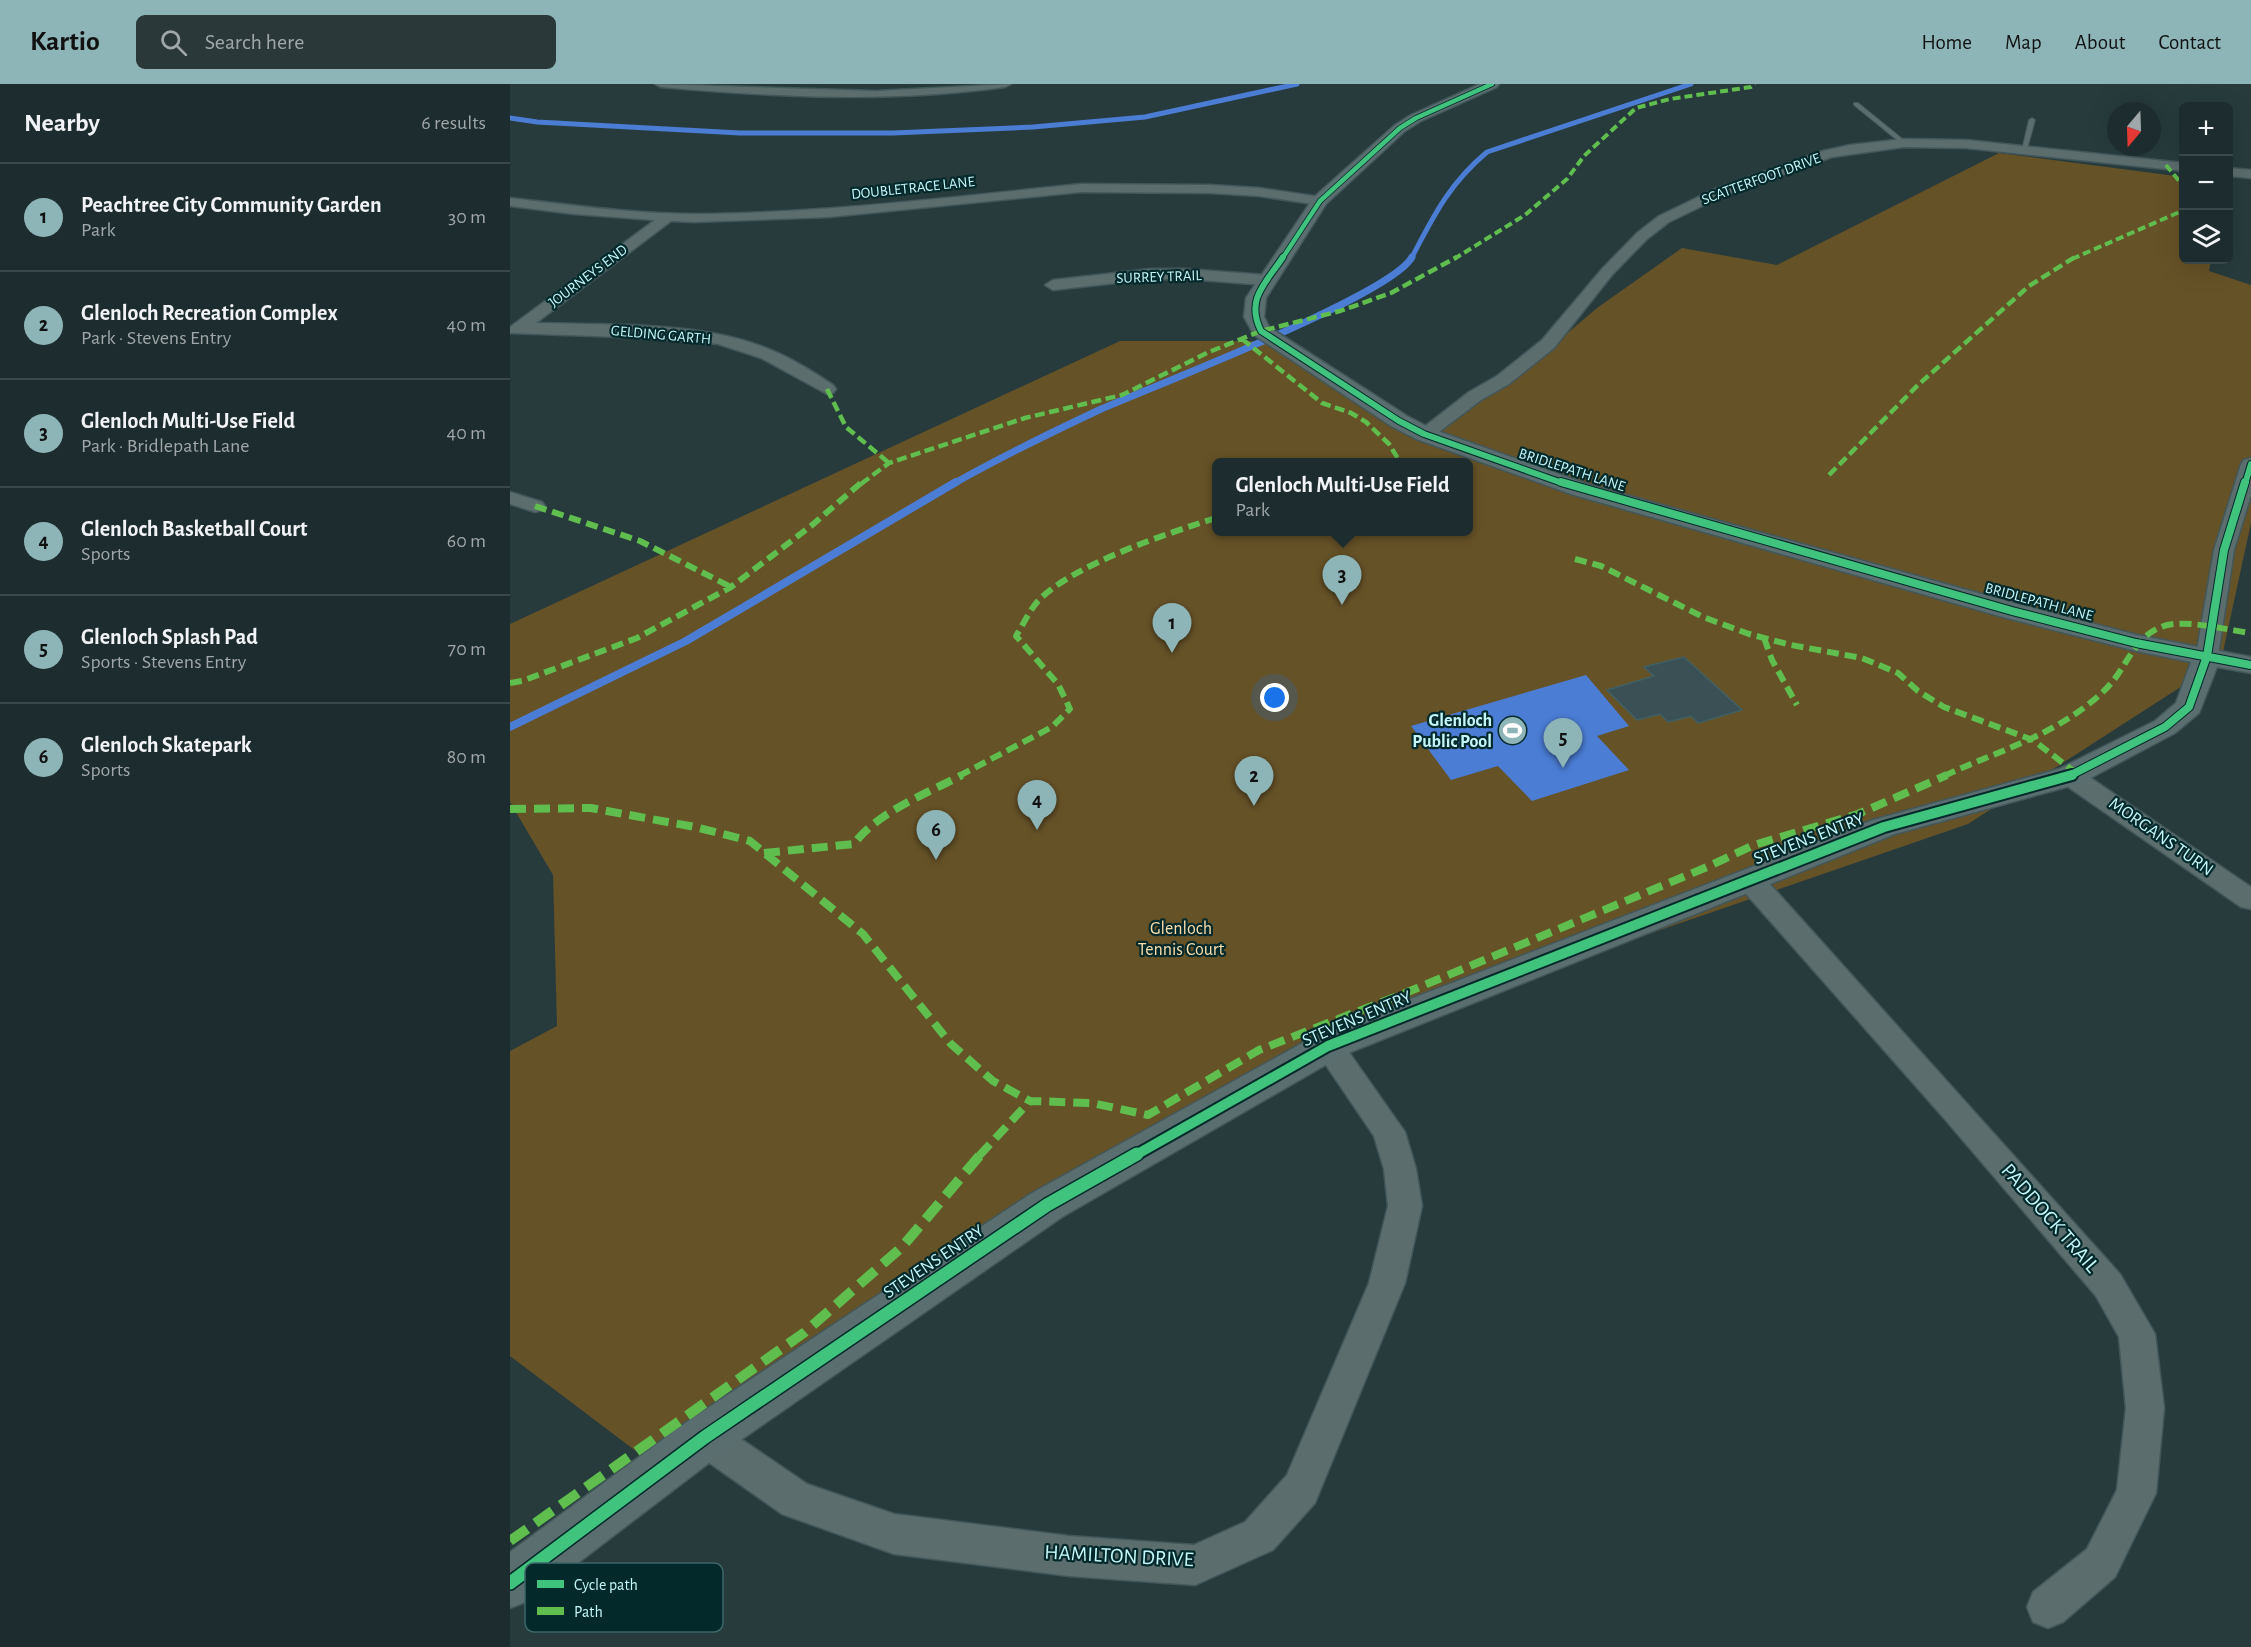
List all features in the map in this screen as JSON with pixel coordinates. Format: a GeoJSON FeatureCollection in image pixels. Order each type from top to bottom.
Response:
{"type":"FeatureCollection","features":[{"type":"Feature","properties":{"kind":"street"},"geometry":{"type":"LineString","coordinates":[[661,84],[753,87],[865,96],[933,93],[1005,84]]}},
{"type":"Feature","properties":{"kind":"street","name":"BRIDLEPATH LANE"},"geometry":{"type":"LineString","coordinates":[[1492,84],[1416,118],[1400,128],[1320,201],[1256,298],[1254,317],[1261,332],[1399,421],[1424,434],[1582,490],[2046,620],[2136,643],[2251,665]]}},
{"type":"Feature","properties":{"kind":"street","name":"SCATTERFOOT DRIVE"},"geometry":{"type":"LineString","coordinates":[[1424,434],[1475,396],[1503,380],[1548,344],[1607,272],[1642,236],[1664,219],[1720,192],[1828,154],[1904,143],[1966,144],[2179,166]]}},
{"type":"Feature","properties":{"kind":"street"},"geometry":{"type":"LineString","coordinates":[[2233,172],[2251,174]]}},
{"type":"Feature","properties":{"kind":"street","name":"DOUBLETRACE LANE"},"geometry":{"type":"LineString","coordinates":[[510,202],[666,218],[829,213],[1039,191],[1102,188],[1210,189],[1275,194],[1320,201]]}},
{"type":"Feature","properties":{"kind":"street","name":"JOURNEYS END"},"geometry":{"type":"LineString","coordinates":[[515,331],[666,218]]}},
{"type":"Feature","properties":{"kind":"street","name":"SURREY TRAIL"},"geometry":{"type":"LineString","coordinates":[[1053,285],[1151,274],[1186,274],[1266,280]]}},
{"type":"Feature","properties":{"kind":"street","name":"GELDING GARTH"},"geometry":{"type":"LineString","coordinates":[[515,331],[692,336],[726,342],[744,346],[786,362],[827,389]]}},
{"type":"Feature","properties":{"kind":"street"},"geometry":{"type":"LineString","coordinates":[[2206,656],[2223,550],[2251,464]]}},
{"type":"Feature","properties":{"kind":"street"},"geometry":{"type":"LineString","coordinates":[[510,498],[535,506]]}},
{"type":"Feature","properties":{"kind":"street","name":"STEVENS ENTRY"},"geometry":{"type":"LineString","coordinates":[[537,1563],[705,1437],[1047,1205],[1328,1046],[1884,827],[2070,776],[2165,727],[2189,706],[2206,656]]}},
{"type":"Feature","properties":{"kind":"street","name":"MORGANS TURN"},"geometry":{"type":"LineString","coordinates":[[2070,776],[2251,900]]}},
{"type":"Feature","properties":{"kind":"street","name":"PADDOCK TRAIL"},"geometry":{"type":"LineString","coordinates":[[1750,880],[1947,1100],[2108,1285],[2137,1334],[2145,1408],[2136,1493],[2101,1563],[2048,1607]]}},
{"type":"Feature","properties":{"kind":"street","name":"HAMILTON DRIVE"},"geometry":{"type":"LineString","coordinates":[[705,1437],[796,1500],[894,1534],[1069,1556],[1195,1565],[1259,1536],[1301,1489],[1387,1283],[1405,1206],[1400,1169],[1389,1132],[1328,1046]]}},
{"type":"Feature","properties":{"kind":"street","name":"STEVENS ENTRY"},"geometry":{"type":"LineString","coordinates":[[510,1583],[525,1572]]}},
{"type":"Feature","properties":{"kind":"lane"},"geometry":{"type":"LineString","coordinates":[[1856,104],[1904,143]]}},
{"type":"Feature","properties":{"kind":"lane"},"geometry":{"type":"LineString","coordinates":[[2024,149],[2032,120]]}},
{"type":"Feature","properties":{"kind":"green space","name":"Glenloch Tennis Court"},"geometry":{"type":"Polygon","coordinates":[[[1999,153],[2179,176],[2179,264],[2210,264],[2209,271],[2251,285],[2251,523],[2221,661],[1968,824],[1364,1032],[657,1467],[510,1356],[510,1051],[557,1026],[553,875],[510,802],[510,624],[1120,341],[1276,341],[1406,426],[1446,425],[1515,378],[1597,308],[1682,248],[1777,265],[1999,153]]]}},
{"type":"Feature","properties":{"kind":"water","name":"Glenloch Public Pool"},"geometry":{"type":"Polygon","coordinates":[[[1586,675],[1629,726],[1597,736],[1629,770],[1532,801],[1498,766],[1451,780],[1411,726],[1586,675]]]}},
{"type":"Feature","properties":{"kind":"building"},"geometry":{"type":"Polygon","coordinates":[[[1684,657],[1742,710],[1698,723],[1691,716],[1668,722],[1660,714],[1637,720],[1607,690],[1654,676],[1644,667],[1684,657]]]}},
{"type":"Feature","properties":{"kind":"waterway"},"geometry":{"type":"LineString","coordinates":[[510,118],[537,122],[740,133],[893,133],[1033,127],[1145,117],[1297,84]]}},
{"type":"Feature","properties":{"kind":"waterway"},"geometry":{"type":"LineString","coordinates":[[1411,259],[1452,188],[1487,152],[1691,84]]}},
{"type":"Feature","properties":{"kind":"waterway"},"geometry":{"type":"LineString","coordinates":[[953,484],[1099,410],[1216,362],[1318,316],[1395,274],[1412,257]]}},
{"type":"Feature","properties":{"kind":"waterway"},"geometry":{"type":"LineString","coordinates":[[510,727],[686,641],[956,482]]}},
{"type":"Feature","properties":{"kind":"marked path"},"geometry":{"type":"LineString","coordinates":[[510,683],[522,681],[637,638],[731,587],[889,463],[1025,418],[1122,395],[1209,352],[1261,331],[1340,311],[1391,293],[1442,266],[1525,215],[1567,179],[1584,156],[1636,108],[1670,99],[1751,87],[1755,84]]}},
{"type":"Feature","properties":{"kind":"marked path"},"geometry":{"type":"LineString","coordinates":[[2166,165],[2179,183]]}},
{"type":"Feature","properties":{"kind":"marked path"},"geometry":{"type":"LineString","coordinates":[[1829,475],[1918,385],[2029,286],[2078,255],[2179,212]]}},
{"type":"Feature","properties":{"kind":"marked path"},"geometry":{"type":"LineString","coordinates":[[1242,339],[1322,403],[1351,413],[1366,422],[1389,444],[1398,458]]}},
{"type":"Feature","properties":{"kind":"marked path"},"geometry":{"type":"LineString","coordinates":[[827,389],[846,427],[889,463]]}},
{"type":"Feature","properties":{"kind":"marked path"},"geometry":{"type":"LineString","coordinates":[[535,506],[640,541],[731,587]]}},
{"type":"Feature","properties":{"kind":"marked path"},"geometry":{"type":"LineString","coordinates":[[764,853],[854,844],[861,834],[879,819],[1052,727],[1070,709],[1058,684],[1016,636],[1038,601],[1051,589],[1095,564],[1175,531],[1212,519]]}},
{"type":"Feature","properties":{"kind":"marked path"},"geometry":{"type":"LineString","coordinates":[[1575,559],[1601,566],[1703,617],[1749,634],[1791,645],[1862,658],[1898,673],[1918,691],[1944,707],[2033,740],[2076,773]]}},
{"type":"Feature","properties":{"kind":"marked path"},"geometry":{"type":"LineString","coordinates":[[510,809],[591,808],[695,827],[750,841],[863,934],[951,1044],[993,1081],[1030,1101],[1092,1103],[1148,1115],[1259,1050],[1410,991],[1707,867],[1737,851],[1858,814],[1986,757],[2037,738],[2099,696],[2115,678],[2141,640],[2160,627],[2173,623],[2251,633]]}},
{"type":"Feature","properties":{"kind":"marked path"},"geometry":{"type":"LineString","coordinates":[[1764,638],[1772,660],[1797,705]]}},
{"type":"Feature","properties":{"kind":"marked path"},"geometry":{"type":"LineString","coordinates":[[510,1541],[805,1332],[902,1247],[957,1180],[1030,1101]]}},
{"type":"Feature","properties":{"kind":"cycle path"},"geometry":{"type":"LineString","coordinates":[[1492,84],[1416,118],[1400,128],[1320,201],[1256,298],[1254,317],[1261,331],[1399,421],[1424,434],[1582,490],[2012,611],[2136,643],[2251,665]]}},
{"type":"Feature","properties":{"kind":"cycle path"},"geometry":{"type":"LineString","coordinates":[[537,1563],[705,1437],[1047,1205],[1328,1046],[1884,827],[2070,776],[2165,727],[2189,707],[2207,656],[2224,550],[2251,464]]}},
{"type":"Feature","properties":{"kind":"cycle path"},"geometry":{"type":"LineString","coordinates":[[510,1583],[525,1572]]}},
{"type":"Feature","properties":{"kind":"place","name":"Glenloch Multi-Use Field"},"geometry":{"type":"Point","coordinates":[1342,605]}},
{"type":"Feature","properties":{"kind":"place","name":"Peachtree City Community Garden"},"geometry":{"type":"Point","coordinates":[1172,653]}},
{"type":"Feature","properties":{"kind":"place","name":"Glenloch Public Pool"},"geometry":{"type":"Point","coordinates":[1513,731]}},
{"type":"Feature","properties":{"kind":"place","name":"Glenloch Splash Pad"},"geometry":{"type":"Point","coordinates":[1563,768]}},
{"type":"Feature","properties":{"kind":"place","name":"Glenloch Recreation Complex"},"geometry":{"type":"Point","coordinates":[1254,806]}},
{"type":"Feature","properties":{"kind":"place","name":"Glenloch Basketball Court"},"geometry":{"type":"Point","coordinates":[1037,830]}},
{"type":"Feature","properties":{"kind":"place","name":"Glenloch Skatepark"},"geometry":{"type":"Point","coordinates":[936,860]}}]}
